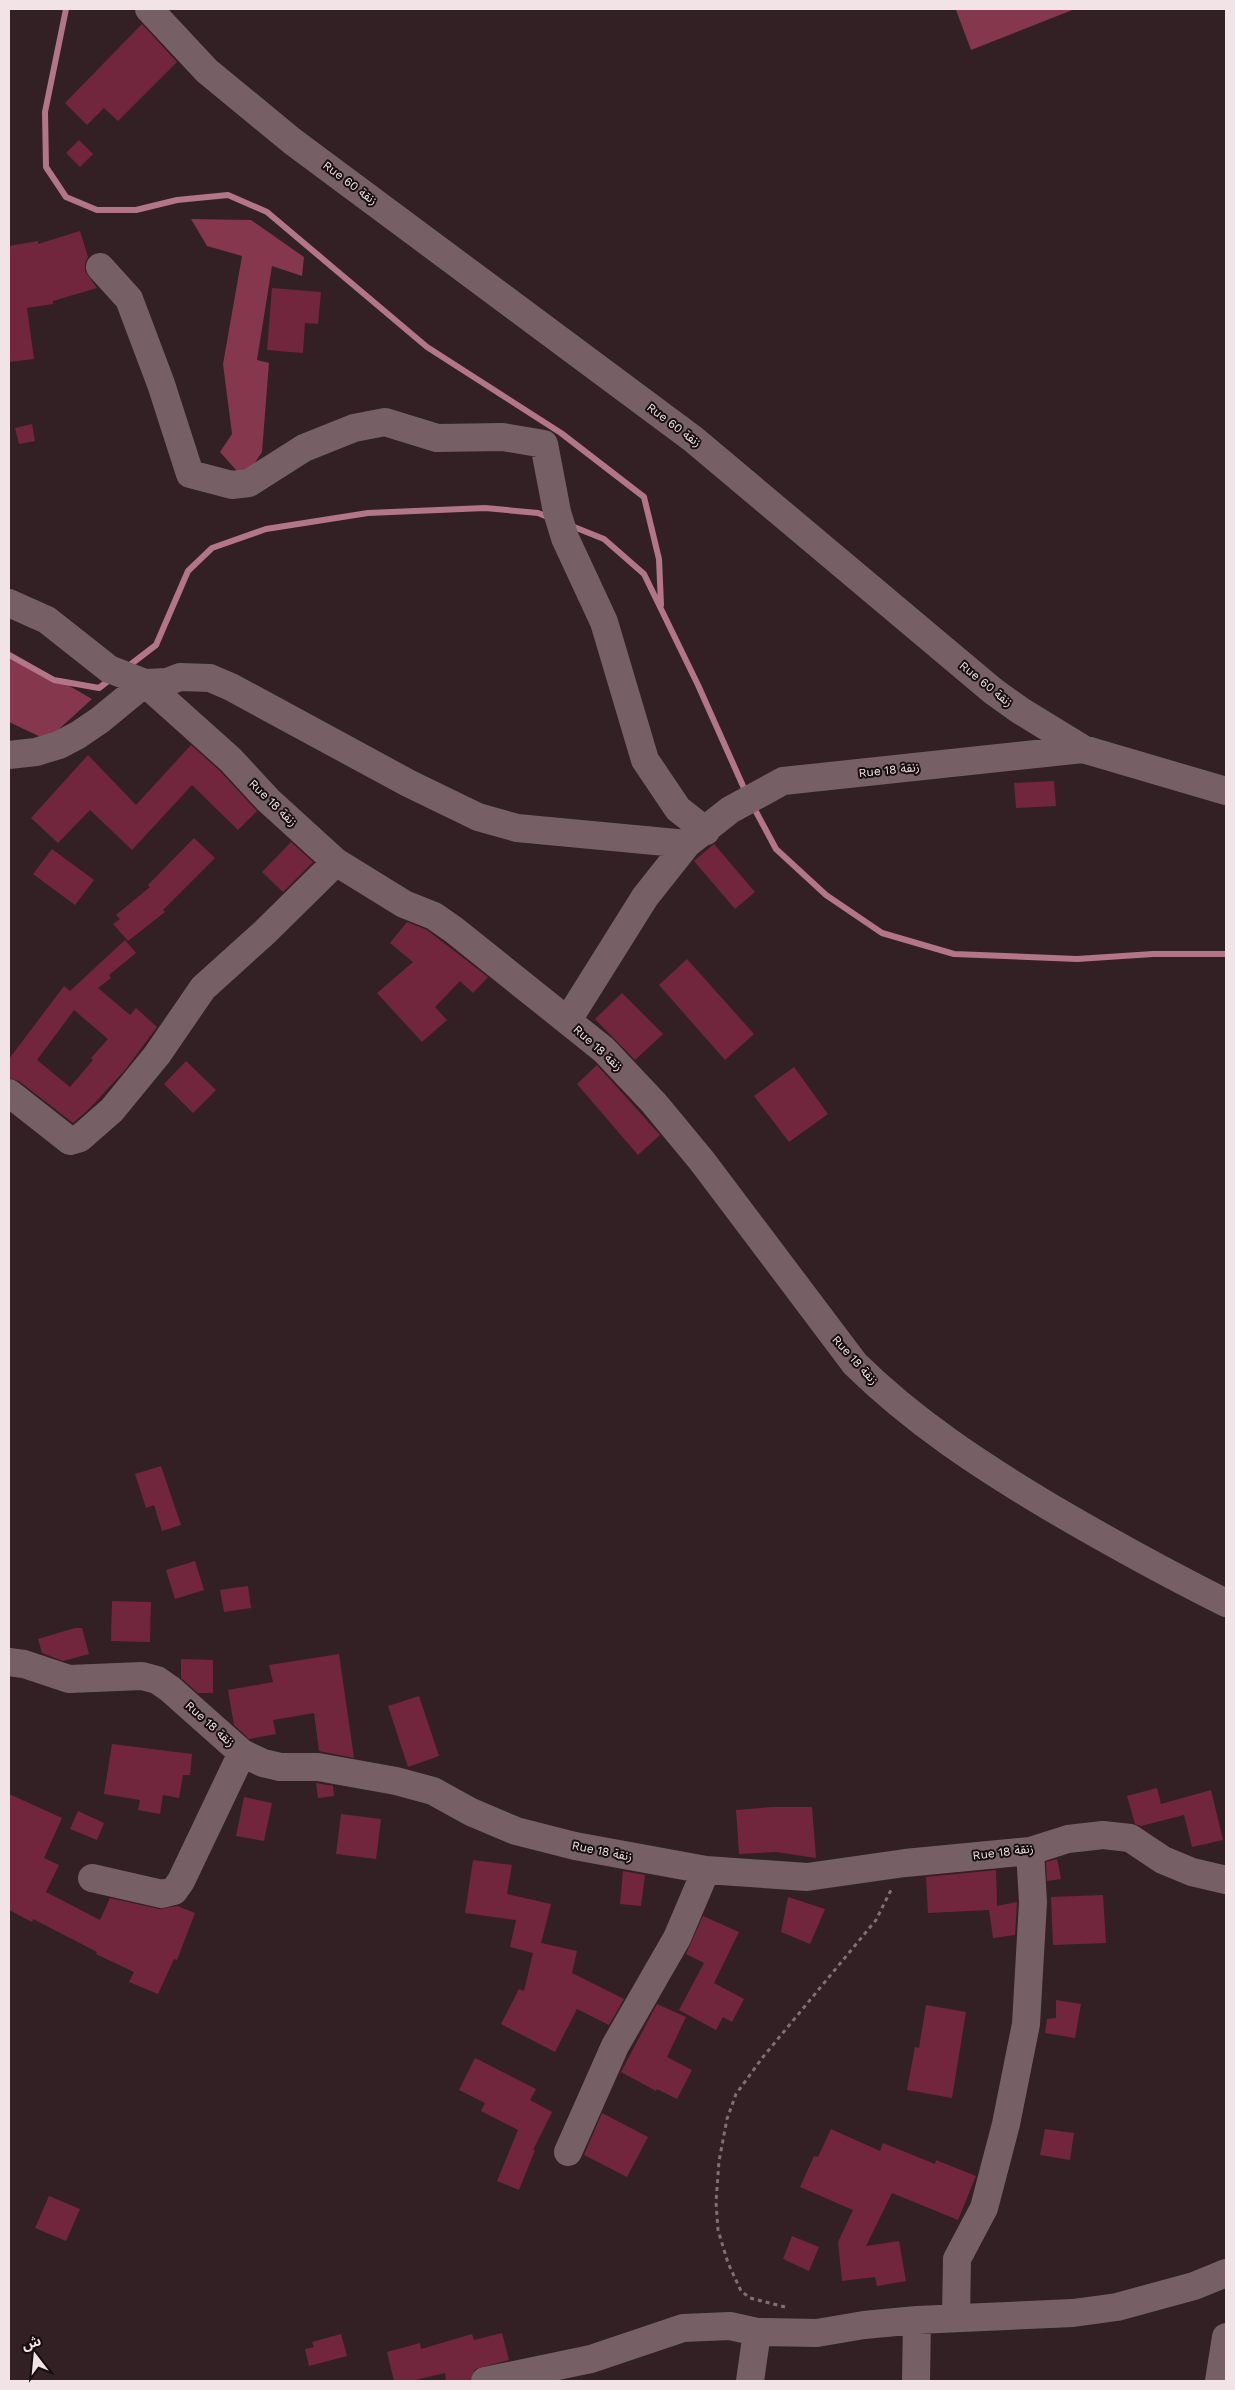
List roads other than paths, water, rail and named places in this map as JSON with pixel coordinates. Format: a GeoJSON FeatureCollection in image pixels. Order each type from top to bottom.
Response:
{"type":"FeatureCollection","features":[{"type":"Feature","properties":{"kind":"street","name":"Rue 60 زنقة"},"geometry":{"type":"LineString","coordinates":[[149,9],[207,71],[292,141],[693,439],[993,691],[1082,749],[1226,791]]}},
{"type":"Feature","properties":{"kind":"street"},"geometry":{"type":"LineString","coordinates":[[100,267],[129,299],[161,384],[190,474],[232,485],[249,483],[304,448],[354,428],[385,422],[437,438],[503,437],[544,444],[565,538],[604,622],[645,760],[696,838]]}},
{"type":"Feature","properties":{"kind":"street","name":"Rue 18 زنقة"},"geometry":{"type":"LineString","coordinates":[[9,604],[47,620],[129,677],[231,760],[268,800],[336,862],[404,904],[441,920],[604,1050],[654,1102],[702,1161],[855,1364],[881,1390],[922,1424],[983,1467],[1146,1563],[1226,1603]]}},
{"type":"Feature","properties":{"kind":"street"},"geometry":{"type":"LineString","coordinates":[[9,755],[36,752],[59,745],[78,735],[100,720],[129,677],[166,682],[180,677],[210,678],[240,692],[408,783],[478,817],[517,828],[696,838]]}},
{"type":"Feature","properties":{"kind":"street","name":"Rue 18 زنقة"},"geometry":{"type":"LineString","coordinates":[[568,1020],[646,897],[696,838],[730,810],[784,781],[1082,749]]}},
{"type":"Feature","properties":{"kind":"street"},"geometry":{"type":"LineString","coordinates":[[9,1094],[70,1141],[80,1138],[112,1110],[140,1076],[203,988],[266,931],[336,862]]}},
{"type":"Feature","properties":{"kind":"street","name":"Rue 18 زنقة"},"geometry":{"type":"LineString","coordinates":[[9,1662],[24,1664],[69,1679],[142,1676],[156,1680],[170,1689],[242,1753],[263,1763],[280,1767],[318,1767],[396,1781],[433,1791],[471,1812],[516,1831],[575,1846],[706,1870],[807,1877],[905,1863],[1030,1851],[1068,1838],[1103,1835],[1130,1838],[1162,1860],[1192,1872],[1226,1880]]}},
{"type":"Feature","properties":{"kind":"street"},"geometry":{"type":"LineString","coordinates":[[92,1878],[162,1894],[174,1891],[181,1881],[242,1753]]}},
{"type":"Feature","properties":{"kind":"street"},"geometry":{"type":"LineString","coordinates":[[956,2317],[957,2259],[984,2208],[1006,2124],[1026,2024],[1033,1902],[1030,1851]]}},
{"type":"Feature","properties":{"kind":"street"},"geometry":{"type":"LineString","coordinates":[[568,2152],[615,2046],[677,1938],[706,1870]]}},
{"type":"Feature","properties":{"kind":"street"},"geometry":{"type":"LineString","coordinates":[[492,2380],[591,2359],[683,2328],[730,2326],[757,2332],[817,2333],[864,2325],[917,2320],[1074,2313],[1117,2307],[1194,2286],[1226,2273]]}},
{"type":"Feature","properties":{"kind":"street"},"geometry":{"type":"LineString","coordinates":[[916,2381],[917,2320]]}},
{"type":"Feature","properties":{"kind":"street"},"geometry":{"type":"LineString","coordinates":[[750,2381],[757,2332]]}},
{"type":"Feature","properties":{"kind":"street"},"geometry":{"type":"LineString","coordinates":[[1218,2381],[1226,2337]]}},
{"type":"Feature","properties":{"kind":"waterway"},"geometry":{"type":"LineString","coordinates":[[66,9],[45,112],[46,167],[66,197],[97,210],[136,210],[177,200],[228,195],[267,212],[427,347],[561,433],[644,497],[659,559],[661,605]]}},
{"type":"Feature","properties":{"kind":"waterway"},"geometry":{"type":"LineString","coordinates":[[126,668],[156,645],[188,571],[212,548],[266,529],[368,513],[485,508],[538,513],[550,518]]}},
{"type":"Feature","properties":{"kind":"waterway"},"geometry":{"type":"LineString","coordinates":[[569,525],[604,539],[644,574],[698,685],[747,795]]}},
{"type":"Feature","properties":{"kind":"waterway"},"geometry":{"type":"LineString","coordinates":[[9,655],[54,680],[99,688],[112,678]]}},
{"type":"Feature","properties":{"kind":"waterway"},"geometry":{"type":"LineString","coordinates":[[753,806],[776,849],[826,895],[882,933],[954,954],[1077,959],[1153,954],[1226,954]]}}]}
